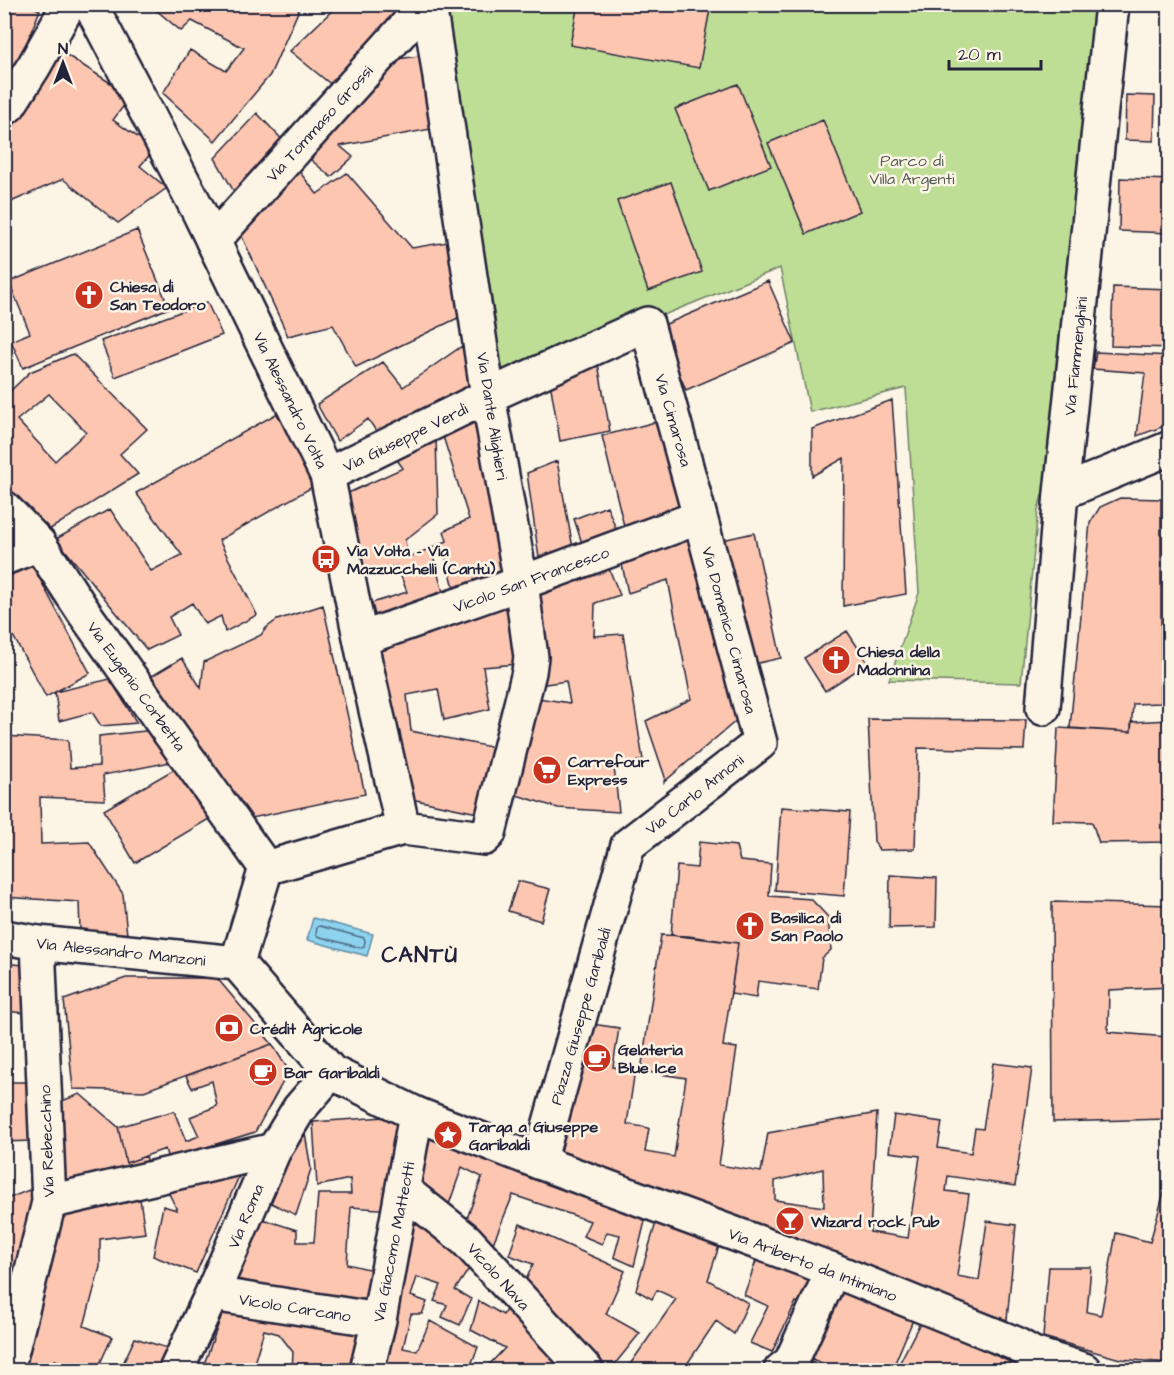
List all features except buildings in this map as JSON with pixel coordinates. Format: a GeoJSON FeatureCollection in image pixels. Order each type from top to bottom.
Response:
{"type":"FeatureCollection","features":[{"type":"Feature","properties":{"kind":"street"},"geometry":{"type":"LineString","coordinates":[[4,109],[9,105],[34,66],[69,4]]}},
{"type":"Feature","properties":{"kind":"street","name":"Via Alessandro Volta"},"geometry":{"type":"LineString","coordinates":[[90,4],[213,241],[327,475],[402,828]]}},
{"type":"Feature","properties":{"kind":"street","name":"Via Tommaso Grossi"},"geometry":{"type":"LineString","coordinates":[[213,241],[427,4]]}},
{"type":"Feature","properties":{"kind":"street","name":"Via Dante Alighieri"},"geometry":{"type":"LineString","coordinates":[[402,828],[484,838],[489,833],[531,657],[427,4]]}},
{"type":"Feature","properties":{"kind":"street","name":"Via Fiammenghini"},"geometry":{"type":"LineString","coordinates":[[1043,708],[1061,493],[1112,4]]}},
{"type":"Feature","properties":{"kind":"street","name":"Via Giuseppe Verdi"},"geometry":{"type":"LineString","coordinates":[[327,475],[488,396],[647,324]]}},
{"type":"Feature","properties":{"kind":"street","name":"Via Cimarosa"},"geometry":{"type":"LineString","coordinates":[[647,324],[700,517]]}},
{"type":"Feature","properties":{"kind":"street"},"geometry":{"type":"LineString","coordinates":[[1061,493],[1170,448]]}},
{"type":"Feature","properties":{"kind":"street","name":"Via Eugenio Corbetta"},"geometry":{"type":"LineString","coordinates":[[4,508],[39,544],[85,614],[266,868]]}},
{"type":"Feature","properties":{"kind":"street","name":"Vicolo San Francesco"},"geometry":{"type":"LineString","coordinates":[[361,639],[700,517]]}},
{"type":"Feature","properties":{"kind":"street","name":"Via Domenico Cimarosa"},"geometry":{"type":"LineString","coordinates":[[700,517],[760,743]]}},
{"type":"Feature","properties":{"kind":"street"},"geometry":{"type":"LineString","coordinates":[[4,558],[39,544]]}},
{"type":"Feature","properties":{"kind":"street","name":"Via Carlo Annoni"},"geometry":{"type":"LineString","coordinates":[[628,845],[760,743]]}},
{"type":"Feature","properties":{"kind":"street"},"geometry":{"type":"LineString","coordinates":[[402,828],[266,868],[237,963],[331,1072],[416,1114],[539,1162]]}},
{"type":"Feature","properties":{"kind":"street","name":"Piazza Giuseppe Garibaldi"},"geometry":{"type":"LineString","coordinates":[[539,1162],[628,845]]}},
{"type":"Feature","properties":{"kind":"street","name":"Via Alessandro Manzoni"},"geometry":{"type":"LineString","coordinates":[[4,937],[38,943],[237,963]]}},
{"type":"Feature","properties":{"kind":"street","name":"Via Rebecchino"},"geometry":{"type":"LineString","coordinates":[[8,1371],[49,1202],[38,943]]}},
{"type":"Feature","properties":{"kind":"street","name":"Via Roma"},"geometry":{"type":"LineString","coordinates":[[176,1371],[274,1150],[299,1109],[331,1072]]}},
{"type":"Feature","properties":{"kind":"street","name":"Via Giacomo Matteotti"},"geometry":{"type":"LineString","coordinates":[[367,1371],[379,1320],[416,1114]]}},
{"type":"Feature","properties":{"kind":"street"},"geometry":{"type":"LineString","coordinates":[[49,1202],[274,1150]]}},
{"type":"Feature","properties":{"kind":"street","name":"Via Ariberto da Intimiano"},"geometry":{"type":"LineString","coordinates":[[539,1162],[832,1270],[1014,1343],[1033,1354],[1084,1371]]}},
{"type":"Feature","properties":{"kind":"street","name":"Vicolo Nava"},"geometry":{"type":"LineString","coordinates":[[403,1190],[466,1240],[586,1371]]}},
{"type":"Feature","properties":{"kind":"street"},"geometry":{"type":"LineString","coordinates":[[781,1371],[791,1362],[832,1270]]}},
{"type":"Feature","properties":{"kind":"street","name":"Vicolo Carcano"},"geometry":{"type":"LineString","coordinates":[[212,1294],[379,1320]]}},
{"type":"Feature","properties":{"kind":"green space","name":"Parco di Villa Argenti"},"geometry":{"type":"Polygon","coordinates":[[[443,5],[1095,5],[1048,474],[1038,510],[1021,683],[889,680],[919,593],[906,388],[810,412],[780,268],[495,383],[443,5]]]}},
{"type":"Feature","properties":{"kind":"water"},"geometry":{"type":"Polygon","coordinates":[[[313,918],[373,934],[367,956],[307,940],[313,918]]]}},
{"type":"Feature","properties":{"kind":"place","name":"Chiesa di San Teodoro"},"geometry":{"type":"Point","coordinates":[89,295]}},
{"type":"Feature","properties":{"kind":"place","name":"Via Volta - Via Mazzucchelli (Cantù)"},"geometry":{"type":"Point","coordinates":[326,559]}},
{"type":"Feature","properties":{"kind":"place","name":"Chiesa della Madonnina"},"geometry":{"type":"Point","coordinates":[836,660]}},
{"type":"Feature","properties":{"kind":"place","name":"Carrefour Express"},"geometry":{"type":"Point","coordinates":[547,770]}},
{"type":"Feature","properties":{"kind":"place","name":"Basilica di San Paolo"},"geometry":{"type":"Point","coordinates":[750,926]}},
{"type":"Feature","properties":{"kind":"place","name":"Crédit Agricole"},"geometry":{"type":"Point","coordinates":[229,1028]}},
{"type":"Feature","properties":{"kind":"place","name":"Gelateria Blue Ice"},"geometry":{"type":"Point","coordinates":[597,1058]}},
{"type":"Feature","properties":{"kind":"place","name":"Bar Garibaldi"},"geometry":{"type":"Point","coordinates":[263,1072]}},
{"type":"Feature","properties":{"kind":"place","name":"Targa a Giuseppe Garibaldi"},"geometry":{"type":"Point","coordinates":[448,1135]}},
{"type":"Feature","properties":{"kind":"place","name":"Wizard rock Pub"},"geometry":{"type":"Point","coordinates":[790,1221]}},
{"type":"Feature","properties":{"kind":"district","name":"CANTÙ"},"geometry":{"type":"Point","coordinates":[420,954]}}]}
